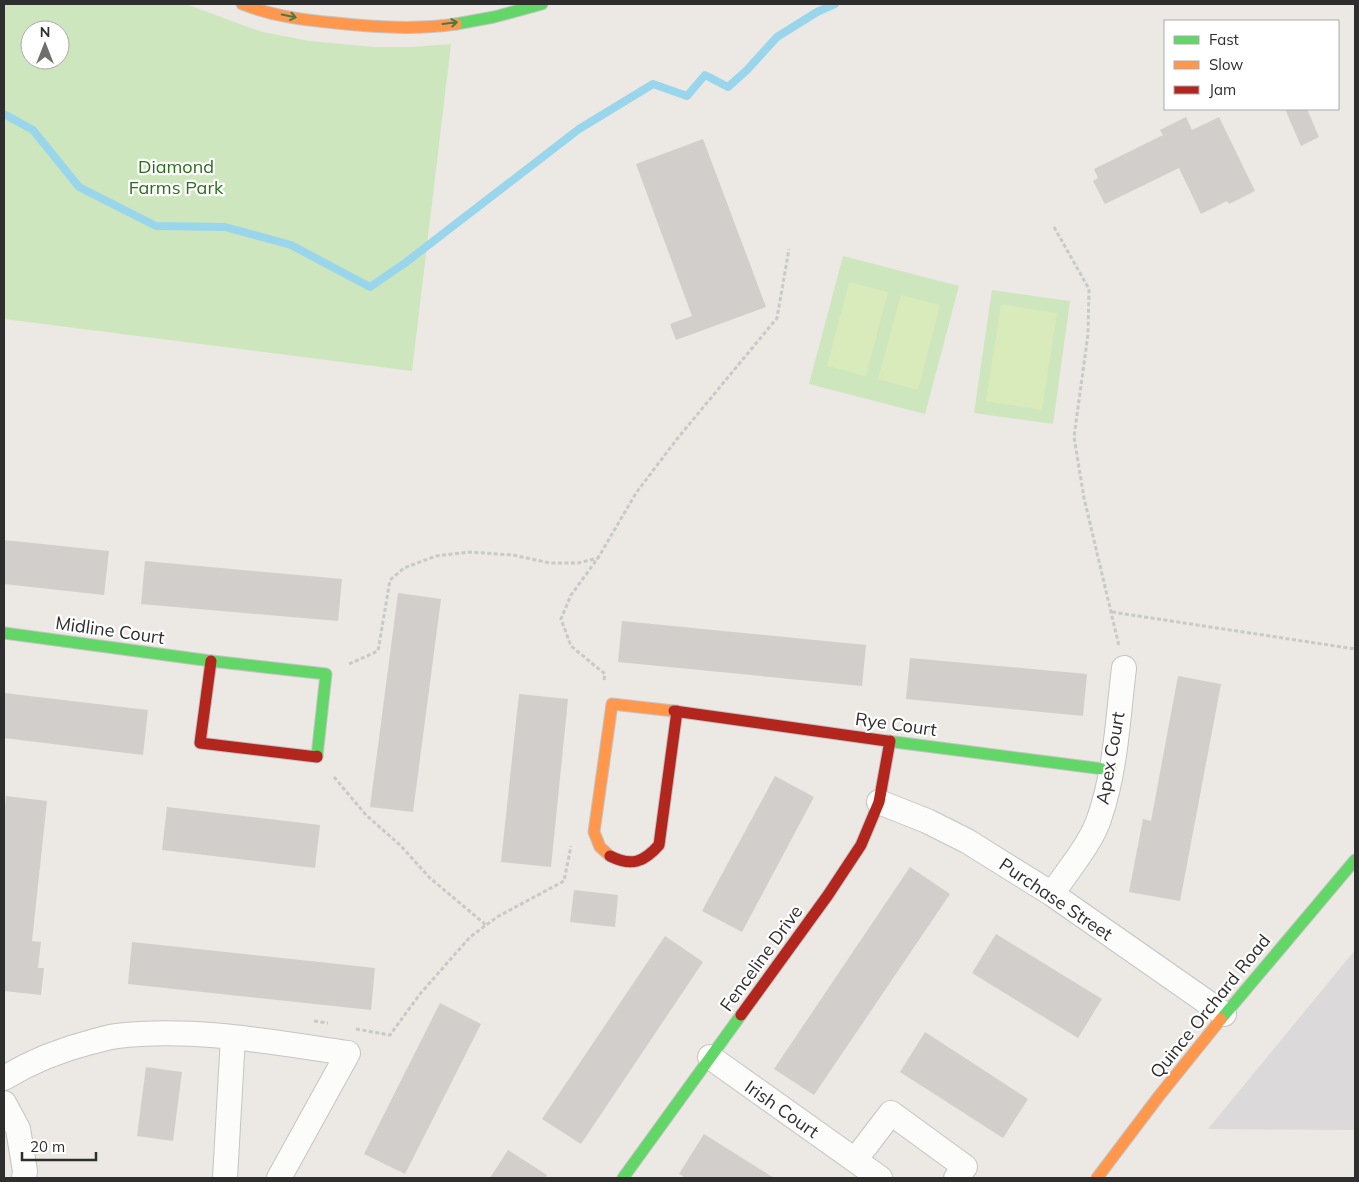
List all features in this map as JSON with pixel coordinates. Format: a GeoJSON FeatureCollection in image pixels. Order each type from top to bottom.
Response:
{"type":"FeatureCollection","features":[{"type":"Feature","properties":{"kind":"street"},"geometry":{"type":"LineString","coordinates":[[242,4],[251,8],[304,20],[370,27],[405,28],[459,22],[508,13],[542,4]]}},
{"type":"Feature","properties":{"kind":"street","name":"Midline Court"},"geometry":{"type":"LineString","coordinates":[[4,633],[211,661],[326,674]]}},
{"type":"Feature","properties":{"kind":"street"},"geometry":{"type":"LineString","coordinates":[[211,661],[200,743],[318,757],[326,674]]}},
{"type":"Feature","properties":{"kind":"street","name":"Apex Court"},"geometry":{"type":"LineString","coordinates":[[1052,894],[1089,838],[1100,817],[1111,770],[1124,668]]}},
{"type":"Feature","properties":{"kind":"street","name":"Rye Court"},"geometry":{"type":"LineString","coordinates":[[677,711],[659,846],[648,857],[630,862],[612,857],[600,847],[594,832],[612,704],[677,711],[1111,770]]}},
{"type":"Feature","properties":{"kind":"street","name":"Fenceline Drive"},"geometry":{"type":"LineString","coordinates":[[623,1178],[833,888],[861,845],[879,802],[890,741]]}},
{"type":"Feature","properties":{"kind":"street","name":"Purchase Street"},"geometry":{"type":"LineString","coordinates":[[879,802],[927,821],[967,840],[1052,894],[1224,1014]]}},
{"type":"Feature","properties":{"kind":"street","name":"Quince Orchard Road"},"geometry":{"type":"LineString","coordinates":[[1097,1178],[1224,1014],[1355,860]]}},
{"type":"Feature","properties":{"kind":"street"},"geometry":{"type":"LineString","coordinates":[[4,1078],[27,1064],[62,1050],[116,1036],[162,1034],[233,1037],[348,1053],[279,1178]]}},
{"type":"Feature","properties":{"kind":"street"},"geometry":{"type":"LineString","coordinates":[[225,1178],[233,1037]]}},
{"type":"Feature","properties":{"kind":"street","name":"Irish Court"},"geometry":{"type":"LineString","coordinates":[[710,1057],[880,1178]]}},
{"type":"Feature","properties":{"kind":"street"},"geometry":{"type":"LineString","coordinates":[[4,1103],[18,1129],[25,1171],[24,1178]]}},
{"type":"Feature","properties":{"kind":"street"},"geometry":{"type":"LineString","coordinates":[[855,1160],[891,1113],[965,1167],[956,1178]]}},
{"type":"Feature","properties":{"kind":"path"},"geometry":{"type":"LineString","coordinates":[[1054,227],[1089,289],[1088,334],[1074,437],[1084,498],[1124,668]]}},
{"type":"Feature","properties":{"kind":"path"},"geometry":{"type":"LineString","coordinates":[[604,683],[605,674],[571,646],[561,619],[571,595],[598,558],[636,493],[677,439],[777,318],[789,249]]}},
{"type":"Feature","properties":{"kind":"path"},"geometry":{"type":"LineString","coordinates":[[326,674],[378,651],[390,580],[404,568],[436,556],[469,552],[513,554],[550,563],[578,563],[598,558]]}},
{"type":"Feature","properties":{"kind":"path"},"geometry":{"type":"LineString","coordinates":[[1112,612],[1355,649]]}},
{"type":"Feature","properties":{"kind":"path"},"geometry":{"type":"LineString","coordinates":[[318,757],[366,815],[400,845],[430,878],[486,926]]}},
{"type":"Feature","properties":{"kind":"path"},"geometry":{"type":"LineString","coordinates":[[351,1028],[390,1035],[426,986],[470,937],[497,917],[564,881],[572,843]]}},
{"type":"Feature","properties":{"kind":"path"},"geometry":{"type":"LineString","coordinates":[[313,1021],[332,1024]]}},
{"type":"Feature","properties":{"kind":"shaded area"},"geometry":{"type":"Polygon","coordinates":[[[1355,950],[1355,1130],[1208,1129],[1355,950]]]}},
{"type":"Feature","properties":{"kind":"green space","name":"Diamond Farms Park"},"geometry":{"type":"Polygon","coordinates":[[[4,4],[186,4],[263,32],[309,41],[374,47],[451,44],[412,371],[4,319],[4,4]]]}},
{"type":"Feature","properties":{"kind":"green space"},"geometry":{"type":"Polygon","coordinates":[[[843,256],[959,286],[925,414],[809,384],[843,256]]]}},
{"type":"Feature","properties":{"kind":"green space"},"geometry":{"type":"Polygon","coordinates":[[[849,282],[888,292],[866,376],[827,366],[849,282]]]}},
{"type":"Feature","properties":{"kind":"green space"},"geometry":{"type":"Polygon","coordinates":[[[992,290],[1070,301],[1053,424],[974,413],[992,290]]]}},
{"type":"Feature","properties":{"kind":"green space"},"geometry":{"type":"Polygon","coordinates":[[[901,295],[940,305],[918,390],[878,379],[901,295]]]}},
{"type":"Feature","properties":{"kind":"green space"},"geometry":{"type":"Polygon","coordinates":[[[1001,304],[1057,313],[1042,410],[986,401],[1001,304]]]}},
{"type":"Feature","properties":{"kind":"building"},"geometry":{"type":"Polygon","coordinates":[[[1285,110],[1307,110],[1319,137],[1301,146],[1285,110]]]}},
{"type":"Feature","properties":{"kind":"building"},"geometry":{"type":"Polygon","coordinates":[[[1186,117],[1192,130],[1219,117],[1255,191],[1229,204],[1227,201],[1201,214],[1179,168],[1105,204],[1093,181],[1098,178],[1094,169],[1163,135],[1160,130],[1186,117]]]}},
{"type":"Feature","properties":{"kind":"building"},"geometry":{"type":"Polygon","coordinates":[[[703,139],[766,307],[676,340],[670,324],[692,316],[636,164],[703,139]]]}},
{"type":"Feature","properties":{"kind":"building"},"geometry":{"type":"Polygon","coordinates":[[[4,540],[109,551],[104,595],[4,584],[4,540]]]}},
{"type":"Feature","properties":{"kind":"building"},"geometry":{"type":"Polygon","coordinates":[[[145,561],[342,579],[338,621],[141,604],[145,561]]]}},
{"type":"Feature","properties":{"kind":"building"},"geometry":{"type":"Polygon","coordinates":[[[398,593],[441,599],[413,812],[370,807],[398,593]]]}},
{"type":"Feature","properties":{"kind":"building"},"geometry":{"type":"Polygon","coordinates":[[[622,621],[866,645],[862,686],[618,662],[622,621]]]}},
{"type":"Feature","properties":{"kind":"building"},"geometry":{"type":"Polygon","coordinates":[[[910,658],[1087,674],[1083,716],[906,699],[910,658]]]}},
{"type":"Feature","properties":{"kind":"building"},"geometry":{"type":"Polygon","coordinates":[[[1178,676],[1221,684],[1180,901],[1129,892],[1143,819],[1151,821],[1178,676]]]}},
{"type":"Feature","properties":{"kind":"building"},"geometry":{"type":"Polygon","coordinates":[[[4,693],[148,710],[143,755],[4,738],[4,693]]]}},
{"type":"Feature","properties":{"kind":"building"},"geometry":{"type":"Polygon","coordinates":[[[519,694],[568,699],[551,867],[501,862],[519,694]]]}},
{"type":"Feature","properties":{"kind":"building"},"geometry":{"type":"Polygon","coordinates":[[[775,776],[814,797],[742,932],[702,911],[775,776]]]}},
{"type":"Feature","properties":{"kind":"building"},"geometry":{"type":"Polygon","coordinates":[[[6,796],[47,801],[32,941],[41,942],[38,968],[44,968],[41,995],[4,991],[4,818],[6,796]]]}},
{"type":"Feature","properties":{"kind":"building"},"geometry":{"type":"Polygon","coordinates":[[[167,807],[320,825],[315,868],[162,850],[167,807]]]}},
{"type":"Feature","properties":{"kind":"building"},"geometry":{"type":"Polygon","coordinates":[[[910,867],[950,894],[814,1095],[774,1069],[910,867]]]}},
{"type":"Feature","properties":{"kind":"building"},"geometry":{"type":"Polygon","coordinates":[[[574,890],[618,895],[615,927],[570,922],[574,890]]]}},
{"type":"Feature","properties":{"kind":"building"},"geometry":{"type":"Polygon","coordinates":[[[996,934],[1102,999],[1078,1038],[972,973],[996,934]]]}},
{"type":"Feature","properties":{"kind":"building"},"geometry":{"type":"Polygon","coordinates":[[[665,936],[703,962],[581,1144],[542,1119],[665,936]]]}},
{"type":"Feature","properties":{"kind":"building"},"geometry":{"type":"Polygon","coordinates":[[[132,942],[375,968],[371,1010],[128,984],[132,942]]]}},
{"type":"Feature","properties":{"kind":"building"},"geometry":{"type":"Polygon","coordinates":[[[440,1003],[481,1024],[405,1174],[364,1154],[440,1003]]]}},
{"type":"Feature","properties":{"kind":"building"},"geometry":{"type":"Polygon","coordinates":[[[925,1032],[1028,1099],[1003,1138],[900,1072],[925,1032]]]}},
{"type":"Feature","properties":{"kind":"building"},"geometry":{"type":"Polygon","coordinates":[[[146,1067],[182,1072],[173,1141],[137,1136],[146,1067]]]}},
{"type":"Feature","properties":{"kind":"building"},"geometry":{"type":"Polygon","coordinates":[[[704,1134],[774,1178],[686,1178],[679,1174],[704,1134]]]}},
{"type":"Feature","properties":{"kind":"building"},"geometry":{"type":"Polygon","coordinates":[[[508,1150],[547,1175],[545,1178],[490,1178],[508,1150]]]}},
{"type":"Feature","properties":{"kind":"waterway"},"geometry":{"type":"LineString","coordinates":[[4,114],[33,130],[79,187],[156,226],[225,227],[291,245],[370,287],[405,263],[579,129],[653,84],[687,96],[705,75],[728,87],[747,70],[777,37],[817,12],[835,4]]}},
{"type":"Feature","properties":{"kind":"traffic: fast"},"geometry":{"type":"LineString","coordinates":[[456,24],[494,17],[542,4]]}},
{"type":"Feature","properties":{"kind":"traffic: fast"},"geometry":{"type":"LineString","coordinates":[[4,633],[211,661],[326,674],[317,756]]}},
{"type":"Feature","properties":{"kind":"traffic: fast"},"geometry":{"type":"LineString","coordinates":[[887,741],[1111,770]]}},
{"type":"Feature","properties":{"kind":"traffic: fast"},"geometry":{"type":"LineString","coordinates":[[1221,1019],[1355,860]]}},
{"type":"Feature","properties":{"kind":"traffic: fast"},"geometry":{"type":"LineString","coordinates":[[623,1178],[741,1015]]}},
{"type":"Feature","properties":{"kind":"traffic: slow"},"geometry":{"type":"LineString","coordinates":[[242,4],[288,17],[381,27],[456,24]]}},
{"type":"Feature","properties":{"kind":"traffic: slow"},"geometry":{"type":"LineString","coordinates":[[610,856],[600,847],[594,832],[612,704],[674,711]]}},
{"type":"Feature","properties":{"kind":"traffic: slow"},"geometry":{"type":"LineString","coordinates":[[1097,1178],[1159,1096],[1221,1019]]}},
{"type":"Feature","properties":{"kind":"traffic: jam"},"geometry":{"type":"LineString","coordinates":[[211,661],[200,743],[317,756]]}},
{"type":"Feature","properties":{"kind":"traffic: jam"},"geometry":{"type":"LineString","coordinates":[[674,711],[887,741]]}},
{"type":"Feature","properties":{"kind":"traffic: jam"},"geometry":{"type":"LineString","coordinates":[[610,856],[625,861],[637,861],[643,859],[659,845],[677,711]]}},
{"type":"Feature","properties":{"kind":"traffic: jam"},"geometry":{"type":"LineString","coordinates":[[741,1015],[828,895],[861,845],[879,802],[890,741]]}}]}
